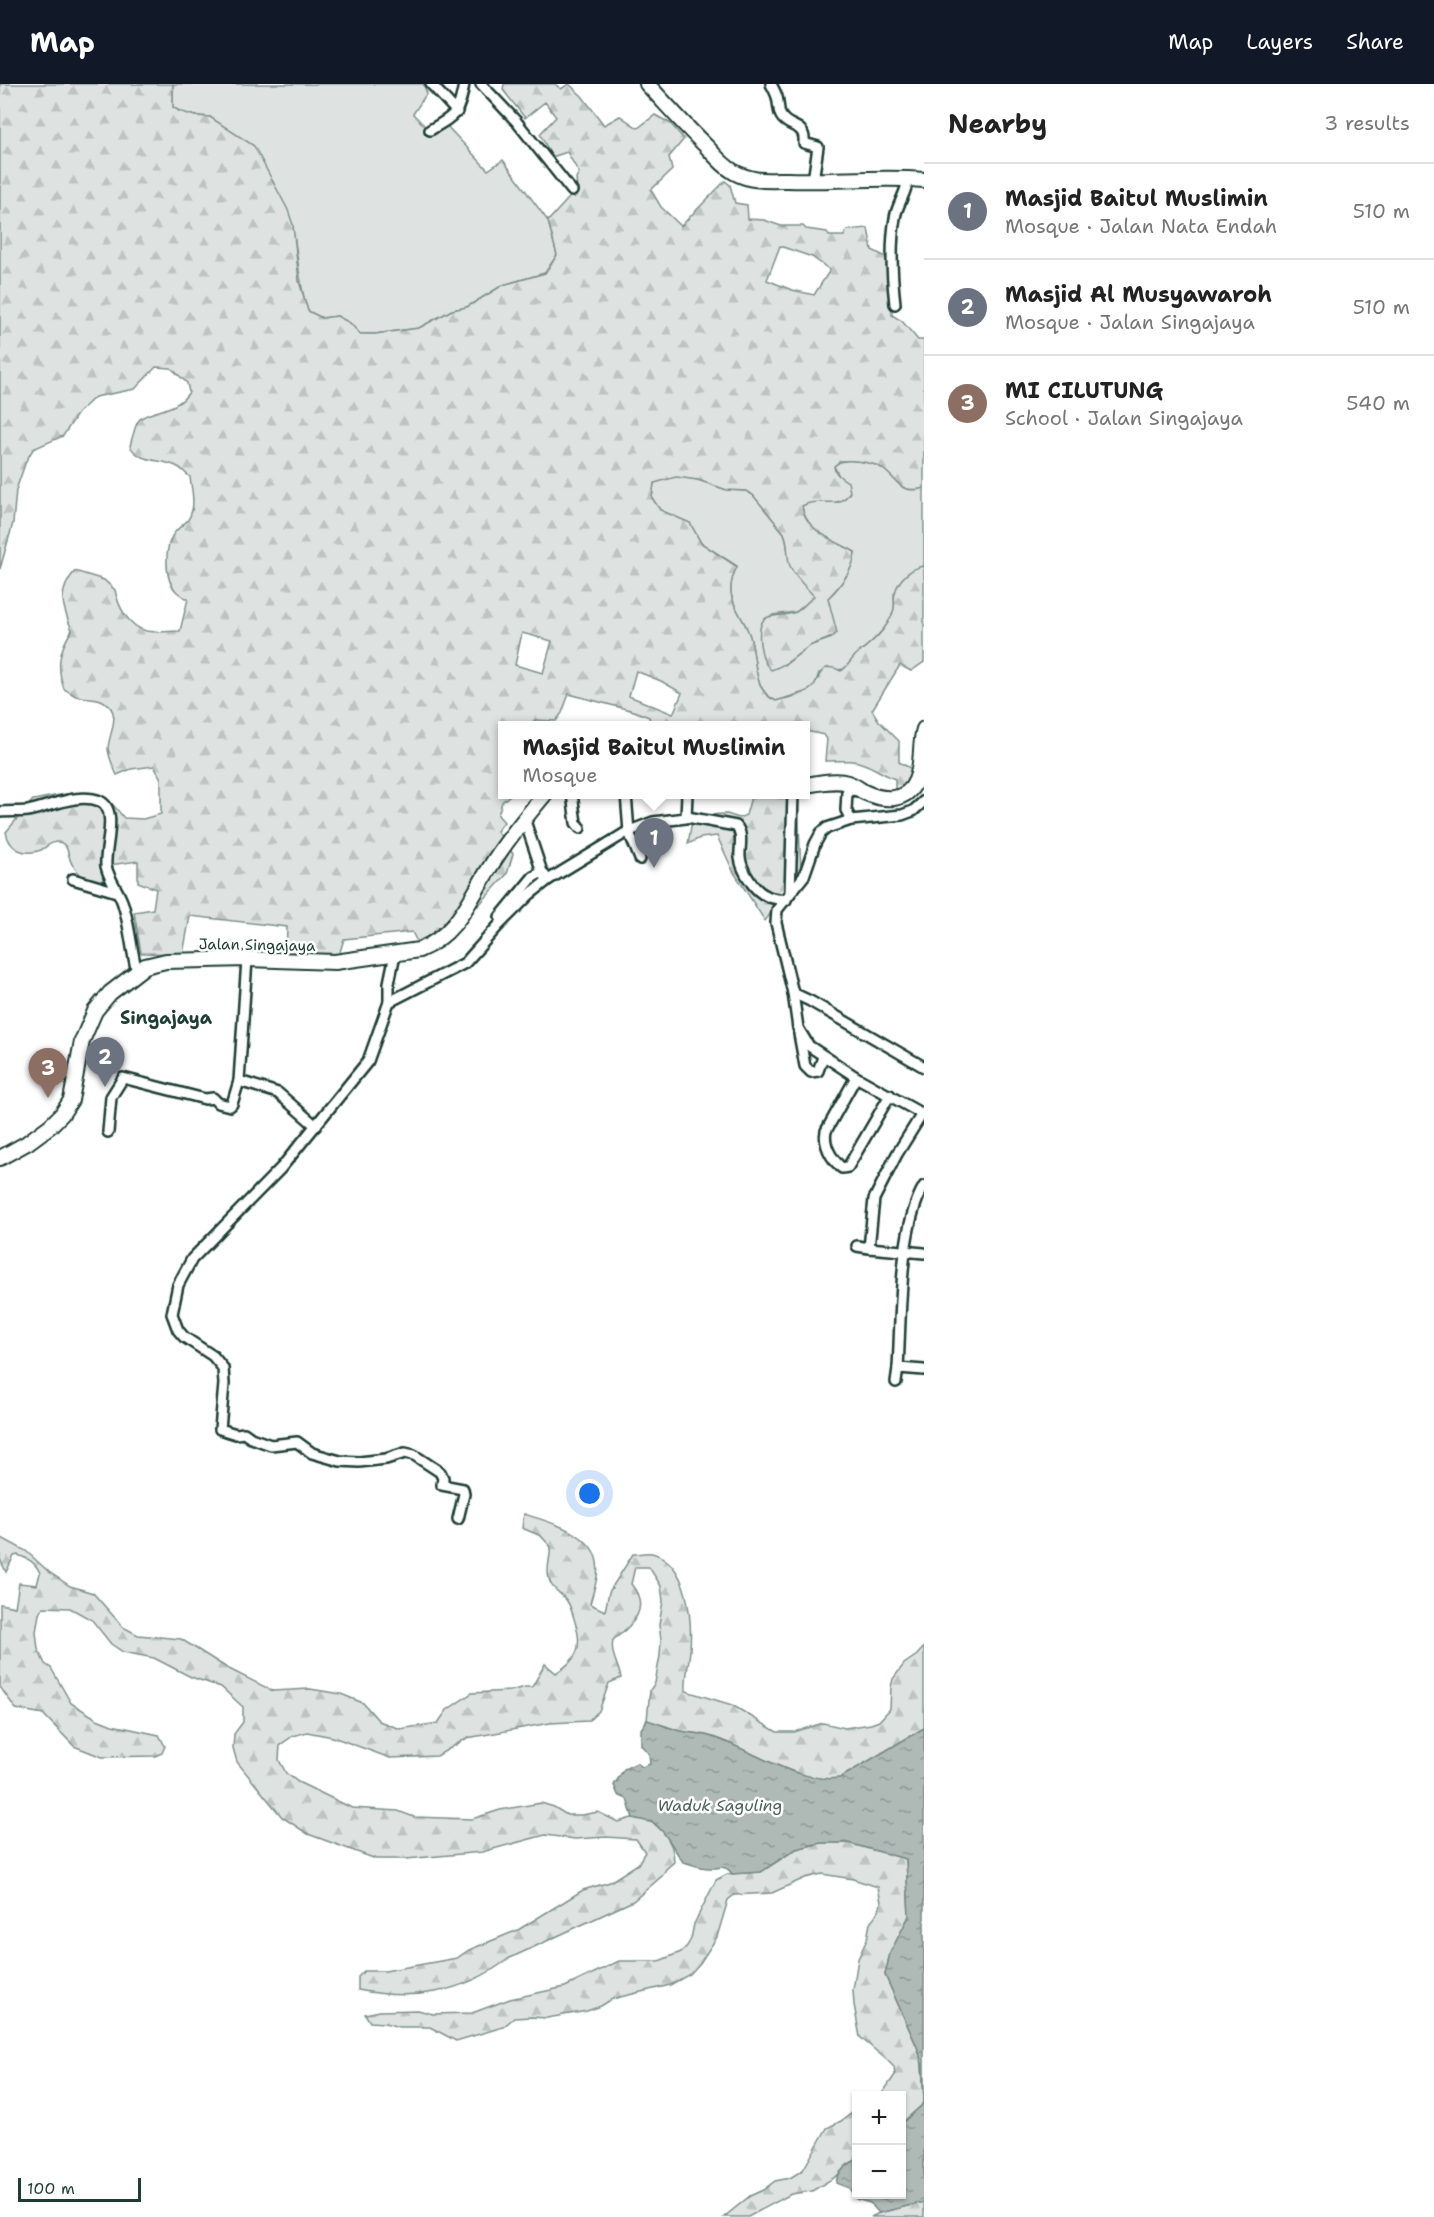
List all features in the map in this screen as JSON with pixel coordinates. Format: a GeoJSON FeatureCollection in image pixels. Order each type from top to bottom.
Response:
{"type":"FeatureCollection","features":[{"type":"Feature","properties":{"kind":"street"},"geometry":{"type":"LineString","coordinates":[[431,84],[457,112]]}},
{"type":"Feature","properties":{"kind":"street"},"geometry":{"type":"LineString","coordinates":[[430,130],[457,112],[462,100],[464,84]]}},
{"type":"Feature","properties":{"kind":"street"},"geometry":{"type":"LineString","coordinates":[[481,84],[516,121],[572,191]]}},
{"type":"Feature","properties":{"kind":"street"},"geometry":{"type":"LineString","coordinates":[[647,84],[687,128],[732,171],[753,180],[908,178],[924,180]]}},
{"type":"Feature","properties":{"kind":"street"},"geometry":{"type":"LineString","coordinates":[[771,84],[777,97],[781,116],[787,123],[800,128],[804,136],[804,143],[818,147],[813,181]]}},
{"type":"Feature","properties":{"kind":"street"},"geometry":{"type":"LineString","coordinates":[[895,304],[892,260],[894,220],[908,178]]}},
{"type":"Feature","properties":{"kind":"street"},"geometry":{"type":"LineString","coordinates":[[810,785],[846,783],[878,798],[897,798],[911,790],[919,773],[921,737],[924,729]]}},
{"type":"Feature","properties":{"kind":"street"},"geometry":{"type":"LineString","coordinates":[[850,820],[846,810],[848,790],[862,791]]}},
{"type":"Feature","properties":{"kind":"street","name":"Jalan Singajaya"},"geometry":{"type":"LineString","coordinates":[[0,1158],[27,1143],[62,1114],[71,1100],[82,1041],[95,1011],[104,998],[145,966],[166,961],[247,959],[316,963],[395,954],[428,947],[450,929],[495,859],[524,818],[541,799]]}},
{"type":"Feature","properties":{"kind":"street"},"geometry":{"type":"LineString","coordinates":[[573,799],[576,823],[580,828]]}},
{"type":"Feature","properties":{"kind":"street"},"geometry":{"type":"LineString","coordinates":[[626,799],[629,832],[640,859]]}},
{"type":"Feature","properties":{"kind":"street"},"geometry":{"type":"LineString","coordinates":[[687,799],[687,817]]}},
{"type":"Feature","properties":{"kind":"street"},"geometry":{"type":"LineString","coordinates":[[788,897],[794,799]]}},
{"type":"Feature","properties":{"kind":"street"},"geometry":{"type":"LineString","coordinates":[[0,812],[26,811],[62,800],[101,801],[109,812],[110,828],[105,851],[106,867],[122,901],[137,972]]}},
{"type":"Feature","properties":{"kind":"street"},"geometry":{"type":"LineString","coordinates":[[823,1057],[818,1071],[811,1072],[805,1066],[794,993],[776,923],[777,910],[804,876],[821,833],[827,828],[850,820],[902,815],[913,811],[924,801]]}},
{"type":"Feature","properties":{"kind":"street"},"geometry":{"type":"LineString","coordinates":[[389,1002],[465,963],[529,895],[548,880],[629,832],[653,822],[687,817],[736,826],[739,829],[740,858],[744,871],[759,891],[766,896],[788,897]]}},
{"type":"Feature","properties":{"kind":"street"},"geometry":{"type":"LineString","coordinates":[[524,818],[542,872],[548,880]]}},
{"type":"Feature","properties":{"kind":"street"},"geometry":{"type":"LineString","coordinates":[[498,919],[533,877],[542,872]]}},
{"type":"Feature","properties":{"kind":"street"},"geometry":{"type":"LineString","coordinates":[[73,879],[117,892]]}},
{"type":"Feature","properties":{"kind":"street"},"geometry":{"type":"LineString","coordinates":[[395,954],[389,983],[389,1002],[368,1061],[281,1168],[192,1259],[178,1285],[173,1302],[173,1320],[184,1337],[213,1356],[223,1368],[220,1429],[236,1434],[244,1433],[250,1438],[271,1445],[297,1442],[312,1453],[340,1461],[386,1460],[405,1453],[414,1455],[440,1472],[442,1485],[463,1489],[464,1494],[458,1519]]}},
{"type":"Feature","properties":{"kind":"street"},"geometry":{"type":"LineString","coordinates":[[108,1132],[111,1097],[123,1078],[204,1099],[213,1098],[218,1103],[230,1106],[239,1081],[247,959]]}},
{"type":"Feature","properties":{"kind":"street"},"geometry":{"type":"LineString","coordinates":[[794,993],[924,1067]]}},
{"type":"Feature","properties":{"kind":"street"},"geometry":{"type":"LineString","coordinates":[[798,1028],[808,1046],[823,1057],[923,1115],[892,1163],[874,1199],[869,1248]]}},
{"type":"Feature","properties":{"kind":"street"},"geometry":{"type":"LineString","coordinates":[[856,1077],[824,1138],[827,1148],[842,1167],[848,1167],[890,1095]]}},
{"type":"Feature","properties":{"kind":"street"},"geometry":{"type":"LineString","coordinates":[[239,1081],[278,1093],[316,1126]]}},
{"type":"Feature","properties":{"kind":"street"},"geometry":{"type":"LineString","coordinates":[[896,1382],[906,1251],[915,1200],[924,1185]]}},
{"type":"Feature","properties":{"kind":"street"},"geometry":{"type":"LineString","coordinates":[[857,1246],[924,1253]]}},
{"type":"Feature","properties":{"kind":"street"},"geometry":{"type":"LineString","coordinates":[[898,1368],[924,1370]]}},
{"type":"Feature","properties":{"kind":"green space"},"geometry":{"type":"Polygon","coordinates":[[[0,84],[173,84],[173,107],[195,116],[210,117],[254,146],[288,210],[293,225],[299,281],[308,311],[322,318],[337,316],[350,323],[360,334],[375,334],[419,328],[452,310],[467,307],[503,285],[545,273],[557,255],[548,221],[577,189],[576,178],[579,173],[567,152],[552,157],[540,134],[556,117],[545,102],[525,118],[503,90],[504,84],[555,84],[561,89],[569,84],[582,96],[604,125],[620,116],[638,128],[655,115],[670,123],[684,139],[669,157],[672,170],[651,190],[661,207],[681,226],[725,181],[730,185],[735,203],[747,205],[748,219],[764,220],[781,226],[803,226],[806,229],[827,232],[829,236],[844,236],[847,230],[868,228],[872,250],[890,259],[892,315],[902,321],[918,340],[924,340],[924,488],[905,488],[883,469],[873,464],[840,461],[834,469],[848,482],[850,492],[845,498],[840,501],[815,502],[802,506],[804,515],[815,529],[855,552],[849,571],[842,583],[828,598],[837,633],[771,670],[762,655],[761,624],[769,617],[796,612],[814,596],[790,566],[784,533],[753,495],[746,491],[727,490],[698,480],[676,477],[654,483],[652,498],[660,510],[690,523],[701,543],[737,567],[731,583],[732,598],[751,640],[758,680],[768,696],[776,701],[809,690],[823,670],[833,668],[841,671],[846,667],[887,625],[894,610],[894,595],[902,579],[914,569],[924,566],[924,662],[911,671],[900,665],[872,710],[879,721],[899,741],[899,762],[910,768],[911,783],[895,794],[895,779],[868,766],[859,762],[825,761],[827,739],[824,735],[810,732],[810,721],[650,721],[649,717],[634,711],[569,694],[562,713],[556,721],[498,721],[498,799],[505,799],[502,802],[498,815],[504,822],[497,831],[513,854],[507,874],[478,906],[462,903],[448,921],[431,936],[417,942],[412,932],[344,939],[339,955],[286,955],[287,927],[190,916],[183,954],[141,953],[134,912],[153,909],[156,889],[138,882],[138,861],[102,866],[103,883],[81,875],[70,861],[65,845],[62,843],[53,842],[41,850],[24,852],[10,843],[6,832],[33,800],[62,795],[82,793],[100,796],[108,800],[124,818],[143,819],[161,814],[161,779],[154,766],[131,769],[117,775],[108,749],[114,718],[113,711],[103,701],[76,696],[64,689],[60,673],[60,658],[64,644],[72,630],[63,599],[69,579],[75,571],[104,580],[115,590],[125,615],[134,625],[146,631],[180,631],[188,599],[172,586],[169,579],[167,553],[171,538],[191,515],[193,502],[190,477],[172,464],[139,456],[130,446],[137,423],[146,415],[169,408],[183,399],[189,392],[187,383],[171,368],[156,367],[135,389],[95,397],[78,413],[63,436],[33,449],[26,461],[16,490],[13,523],[0,569],[0,84]],[[780,246],[767,280],[792,290],[814,295],[830,270],[812,257],[780,246]],[[522,633],[515,665],[543,673],[552,641],[522,633]],[[636,671],[629,696],[673,714],[682,693],[636,671]]]}},
{"type":"Feature","properties":{"kind":"green space"},"geometry":{"type":"Polygon","coordinates":[[[173,84],[423,84],[427,93],[413,114],[433,134],[446,125],[488,170],[503,160],[548,221],[557,255],[545,273],[503,285],[467,307],[452,310],[419,328],[360,334],[350,323],[337,316],[322,318],[308,311],[291,224],[280,198],[210,117],[195,116],[173,107],[173,84]]]}},
{"type":"Feature","properties":{"kind":"green space"},"geometry":{"type":"Polygon","coordinates":[[[849,460],[879,467],[900,486],[909,490],[924,488],[924,566],[919,567],[894,594],[894,609],[887,625],[844,669],[819,673],[814,687],[808,691],[776,701],[762,689],[758,680],[751,640],[732,598],[731,583],[737,566],[701,543],[690,523],[660,510],[652,498],[654,483],[676,476],[698,480],[727,490],[746,491],[753,495],[784,533],[796,570],[815,596],[796,612],[773,615],[785,665],[809,646],[832,638],[828,598],[846,577],[855,552],[815,529],[804,515],[802,506],[808,502],[840,502],[839,476],[834,466],[849,460]]]}},
{"type":"Feature","properties":{"kind":"green space"},"geometry":{"type":"Polygon","coordinates":[[[750,799],[798,799],[801,873],[765,921],[733,871],[717,836],[700,838],[688,844],[693,815],[727,814],[739,818],[746,815],[750,799]]]}},
{"type":"Feature","properties":{"kind":"green space"},"geometry":{"type":"Polygon","coordinates":[[[524,1514],[576,1534],[592,1549],[598,1570],[590,1604],[605,1611],[609,1592],[633,1554],[652,1553],[664,1559],[674,1568],[681,1580],[689,1608],[690,1650],[686,1691],[732,1705],[777,1732],[794,1732],[823,1723],[845,1728],[871,1724],[879,1721],[890,1709],[893,1679],[904,1664],[924,1647],[924,1728],[840,1778],[823,1778],[790,1771],[725,1741],[677,1730],[647,1720],[650,1690],[655,1683],[660,1656],[659,1625],[663,1601],[661,1586],[649,1567],[635,1567],[631,1584],[639,1601],[637,1615],[633,1622],[613,1640],[612,1645],[621,1678],[609,1683],[599,1711],[588,1721],[550,1723],[467,1738],[437,1756],[390,1758],[333,1737],[307,1732],[293,1736],[280,1745],[279,1760],[286,1773],[298,1782],[352,1808],[398,1811],[414,1817],[472,1819],[500,1810],[541,1803],[554,1807],[567,1815],[598,1812],[618,1822],[632,1818],[649,1821],[662,1831],[671,1845],[674,1862],[662,1876],[633,1901],[508,1959],[473,1980],[436,1992],[398,1995],[358,1990],[358,1977],[364,1971],[385,1971],[457,1958],[469,1950],[518,1930],[583,1890],[610,1882],[638,1864],[645,1852],[636,1839],[606,1837],[575,1839],[545,1835],[482,1852],[406,1859],[376,1859],[308,1834],[282,1817],[237,1762],[233,1748],[234,1734],[243,1722],[243,1707],[221,1687],[191,1677],[154,1658],[123,1652],[111,1644],[92,1620],[70,1608],[43,1607],[39,1614],[36,1632],[38,1649],[45,1664],[51,1668],[71,1703],[97,1719],[112,1725],[159,1735],[165,1746],[162,1753],[155,1756],[102,1757],[74,1746],[43,1714],[16,1709],[0,1687],[0,1604],[15,1607],[19,1583],[37,1585],[40,1573],[31,1561],[18,1555],[14,1556],[6,1572],[0,1559],[0,1537],[26,1551],[49,1572],[70,1586],[93,1593],[123,1627],[138,1635],[181,1639],[227,1668],[273,1691],[310,1689],[341,1694],[363,1703],[379,1721],[400,1729],[438,1723],[447,1710],[472,1693],[532,1687],[545,1664],[556,1673],[569,1663],[577,1652],[578,1638],[571,1608],[549,1580],[551,1547],[541,1536],[522,1528],[524,1514]]]}},
{"type":"Feature","properties":{"kind":"green space"},"geometry":{"type":"Polygon","coordinates":[[[821,1843],[848,1843],[906,1859],[909,1916],[890,1953],[885,1975],[918,2049],[922,2064],[924,2100],[921,2106],[906,2119],[906,2091],[884,2091],[895,2075],[894,2067],[860,2037],[853,1990],[858,1959],[867,1939],[870,1923],[879,1910],[881,1902],[878,1887],[853,1879],[822,1874],[805,1878],[772,1893],[734,1895],[728,1900],[717,1937],[690,1974],[670,1985],[612,1999],[587,2011],[547,2018],[514,2018],[503,2027],[456,2041],[430,2027],[399,2027],[370,2022],[365,2014],[380,2011],[418,2010],[433,2014],[472,2013],[510,1999],[565,1987],[619,1961],[659,1961],[681,1952],[687,1946],[694,1924],[716,1880],[727,1874],[761,1872],[796,1849],[821,1843]]]}},
{"type":"Feature","properties":{"kind":"green space"},"geometry":{"type":"Polygon","coordinates":[[[852,2113],[852,2162],[837,2176],[812,2191],[791,2194],[748,2217],[724,2217],[750,2196],[775,2181],[790,2178],[803,2170],[827,2128],[852,2113]]]}},
{"type":"Feature","properties":{"kind":"green space"},"geometry":{"type":"Polygon","coordinates":[[[924,2202],[924,2217],[871,2217],[879,2213],[924,2202]]]}},
{"type":"Feature","properties":{"kind":"water","name":"Waduk Saguling"},"geometry":{"type":"Polygon","coordinates":[[[647,1720],[677,1730],[725,1741],[790,1771],[823,1778],[840,1778],[924,1728],[924,2100],[922,2064],[918,2049],[885,1975],[890,1953],[909,1916],[906,1859],[848,1843],[821,1843],[796,1849],[761,1872],[732,1874],[724,1868],[699,1867],[683,1862],[664,1833],[654,1823],[633,1818],[627,1799],[618,1795],[614,1785],[624,1769],[637,1763],[642,1767],[650,1764],[649,1754],[641,1745],[641,1729],[647,1720]]]}},
{"type":"Feature","properties":{"kind":"water"},"geometry":{"type":"Polygon","coordinates":[[[924,2100],[924,2202],[879,2213],[870,2203],[856,2199],[906,2199],[906,2119],[921,2106],[924,2100]]]}},
{"type":"Feature","properties":{"kind":"water"},"geometry":{"type":"Polygon","coordinates":[[[852,2162],[852,2193],[849,2188],[836,2183],[843,2169],[852,2162]]]}},
{"type":"Feature","properties":{"kind":"place","name":"Masjid Baitul Muslimin"},"geometry":{"type":"Point","coordinates":[654,868]}},
{"type":"Feature","properties":{"kind":"place","name":"Masjid Al Musyawaroh"},"geometry":{"type":"Point","coordinates":[105,1087]}},
{"type":"Feature","properties":{"kind":"place","name":"MI CILUTUNG"},"geometry":{"type":"Point","coordinates":[48,1098]}},
{"type":"Feature","properties":{"kind":"district","name":"Singajaya"},"geometry":{"type":"Point","coordinates":[166,1018]}}]}
